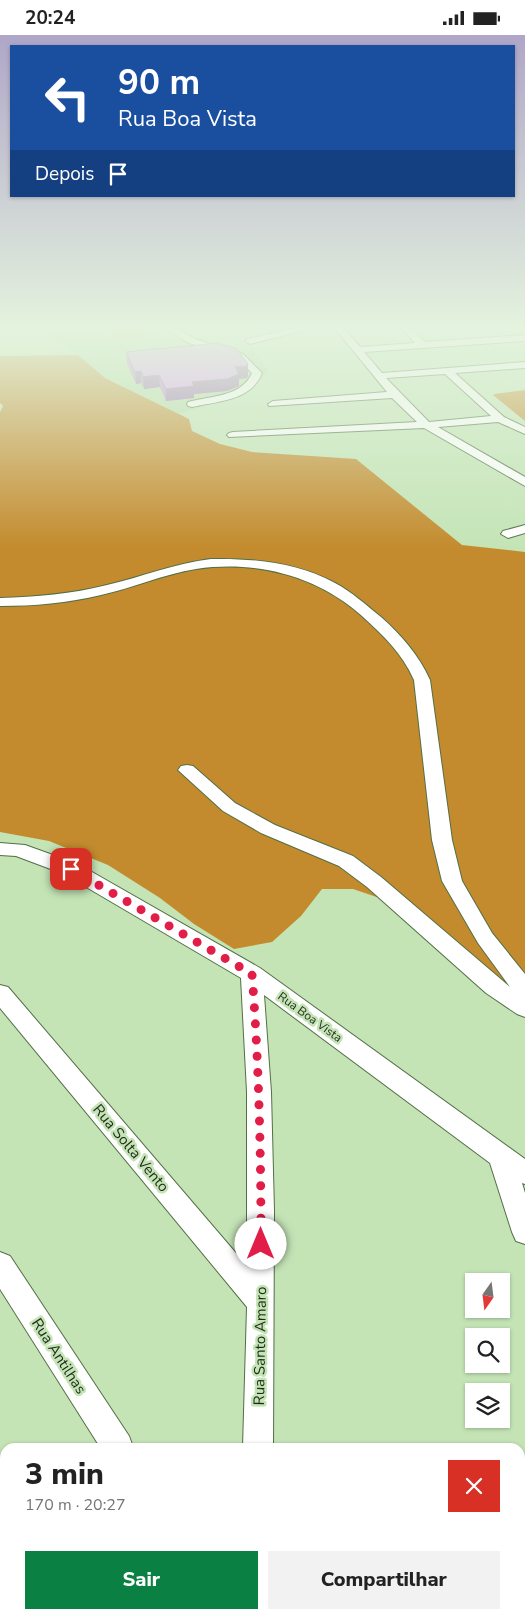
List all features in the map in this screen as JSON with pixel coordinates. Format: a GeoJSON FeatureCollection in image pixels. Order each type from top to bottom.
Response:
{"type":"FeatureCollection","features":[{"type":"Feature","properties":{"kind":"street"},"geometry":{"type":"LineString","coordinates":[[192,404],[210,400]]}},
{"type":"Feature","properties":{"kind":"street"},"geometry":{"type":"LineString","coordinates":[[273,404],[329,400]]}},
{"type":"Feature","properties":{"kind":"street"},"geometry":{"type":"LineString","coordinates":[[400,400],[426,425],[525,482]]}},
{"type":"Feature","properties":{"kind":"street"},"geometry":{"type":"LineString","coordinates":[[479,400],[500,419],[525,431]]}},
{"type":"Feature","properties":{"kind":"street"},"geometry":{"type":"LineString","coordinates":[[233,435],[426,425],[500,419]]}},
{"type":"Feature","properties":{"kind":"street"},"geometry":{"type":"LineString","coordinates":[[508,534],[525,529]]}},
{"type":"Feature","properties":{"kind":"street"},"geometry":{"type":"LineString","coordinates":[[0,602],[26,602],[68,597],[102,591],[194,566],[232,562],[290,571],[328,584],[354,601],[399,642],[414,660],[422,681],[442,840],[452,881],[485,938],[525,991]]}},
{"type":"Feature","properties":{"kind":"street"},"geometry":{"type":"LineString","coordinates":[[187,770],[229,807],[268,829],[346,861],[494,987],[525,1008]]}},
{"type":"Feature","properties":{"kind":"street","name":"Rua Boa Vista"},"geometry":{"type":"LineString","coordinates":[[0,849],[18,850],[71,869],[252,974],[525,1173]]}},
{"type":"Feature","properties":{"kind":"street","name":"Rua Santo Amaro"},"geometry":{"type":"LineString","coordinates":[[252,974],[256,1027],[261,1166],[258,1443]]}},
{"type":"Feature","properties":{"kind":"street","name":"Rua Solta Vento"},"geometry":{"type":"LineString","coordinates":[[0,993],[261,1303]]}},
{"type":"Feature","properties":{"kind":"street"},"geometry":{"type":"LineString","coordinates":[[500,1156],[525,1232]]}},
{"type":"Feature","properties":{"kind":"street","name":"Rua Antilhas"},"geometry":{"type":"LineString","coordinates":[[0,1265],[115,1443]]}},
{"type":"Feature","properties":{"kind":"shaded area"},"geometry":{"type":"Polygon","coordinates":[[[0,400],[150,400],[189,419],[192,431],[220,444],[252,452],[356,459],[462,545],[525,552],[525,998],[415,910],[353,889],[322,889],[301,916],[272,942],[234,949],[108,865],[49,841],[0,832],[0,412],[3,406],[0,400]]]}},
{"type":"Feature","properties":{"kind":"shaded area"},"geometry":{"type":"Polygon","coordinates":[[[150,400],[223,400],[179,414],[150,400]]]}},
{"type":"Feature","properties":{"kind":"shaded area"},"geometry":{"type":"Polygon","coordinates":[[[499,400],[525,400],[525,421],[499,400]]]}},
{"type":"Feature","properties":{"kind":"route"},"geometry":{"type":"LineString","coordinates":[[71,869],[252,974],[256,1027],[261,1166],[261,1244]]}}]}
